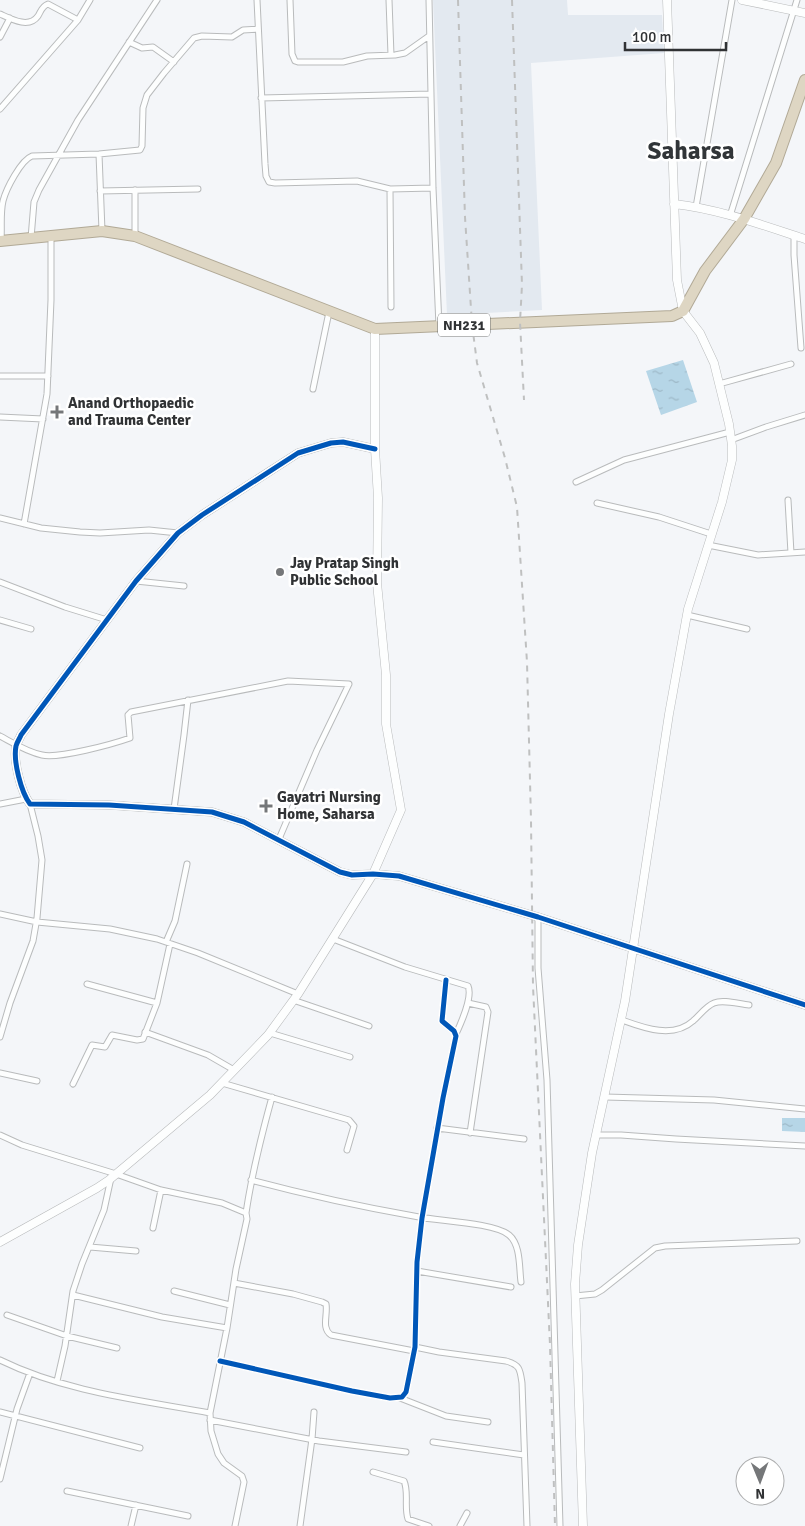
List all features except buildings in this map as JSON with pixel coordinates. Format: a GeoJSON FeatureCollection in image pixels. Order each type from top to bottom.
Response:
{"type":"FeatureCollection","features":[{"type":"Feature","properties":{"kind":"highway"},"geometry":{"type":"LineString","coordinates":[[683,311],[705,271],[744,219],[776,163],[805,80]]}},
{"type":"Feature","properties":{"kind":"highway","name":"NH231"},"geometry":{"type":"LineString","coordinates":[[1,241],[102,231],[135,236],[376,330],[672,316],[683,311]]}},
{"type":"Feature","properties":{"kind":"main road"},"geometry":{"type":"LineString","coordinates":[[582,1526],[576,1296],[578,1244],[596,1135],[622,1020],[669,714],[687,615],[722,502],[732,460],[730,436],[714,363],[700,333],[683,311],[677,280],[667,0]]}},
{"type":"Feature","properties":{"kind":"main road"},"geometry":{"type":"LineString","coordinates":[[742,0],[805,14]]}},
{"type":"Feature","properties":{"kind":"main road"},"geometry":{"type":"LineString","coordinates":[[674,204],[696,207],[744,219],[805,239]]}},
{"type":"Feature","properties":{"kind":"main road"},"geometry":{"type":"LineString","coordinates":[[0,1242],[97,1188],[114,1176],[210,1095],[270,1033],[333,939],[373,874],[401,810],[386,724],[386,675],[377,583],[376,330]]}},
{"type":"Feature","properties":{"kind":"main road"},"geometry":{"type":"LineString","coordinates":[[375,449],[337,442],[298,453],[202,515],[178,533],[136,581],[21,735],[16,745],[16,760],[18,774],[28,801],[212,812],[244,822],[340,872],[362,876],[373,874],[399,876],[538,917],[805,1005]]}},
{"type":"Feature","properties":{"kind":"street"},"geometry":{"type":"LineString","coordinates":[[0,109],[78,20],[90,0]]}},
{"type":"Feature","properties":{"kind":"street"},"geometry":{"type":"LineString","coordinates":[[32,238],[35,199],[39,190],[78,120],[157,0]]}},
{"type":"Feature","properties":{"kind":"street"},"geometry":{"type":"LineString","coordinates":[[257,0],[266,176],[269,182],[357,181],[390,188],[433,188]]}},
{"type":"Feature","properties":{"kind":"street"},"geometry":{"type":"LineString","coordinates":[[290,0],[292,54],[294,61],[343,62],[361,57],[405,53],[429,36]]}},
{"type":"Feature","properties":{"kind":"street"},"geometry":{"type":"LineString","coordinates":[[389,0],[391,55]]}},
{"type":"Feature","properties":{"kind":"street"},"geometry":{"type":"LineString","coordinates":[[429,0],[430,94],[439,326]]}},
{"type":"Feature","properties":{"kind":"street"},"geometry":{"type":"LineString","coordinates":[[696,207],[732,0]]}},
{"type":"Feature","properties":{"kind":"street"},"geometry":{"type":"LineString","coordinates":[[730,216],[797,0]]}},
{"type":"Feature","properties":{"kind":"street"},"geometry":{"type":"LineString","coordinates":[[0,14],[23,22],[30,22],[48,4],[78,20]]}},
{"type":"Feature","properties":{"kind":"street"},"geometry":{"type":"LineString","coordinates":[[0,37],[10,18]]}},
{"type":"Feature","properties":{"kind":"street"},"geometry":{"type":"LineString","coordinates":[[1,241],[3,201],[9,186],[26,159],[32,156],[99,154],[138,151],[142,149],[143,108],[147,96],[150,90],[197,37],[232,37],[243,30],[258,30]]}},
{"type":"Feature","properties":{"kind":"street"},"geometry":{"type":"LineString","coordinates":[[129,42],[142,48],[152,47],[174,62]]}},
{"type":"Feature","properties":{"kind":"street"},"geometry":{"type":"LineString","coordinates":[[262,98],[430,94]]}},
{"type":"Feature","properties":{"kind":"street"},"geometry":{"type":"LineString","coordinates":[[99,154],[102,231]]}},
{"type":"Feature","properties":{"kind":"street"},"geometry":{"type":"LineString","coordinates":[[390,188],[391,307]]}},
{"type":"Feature","properties":{"kind":"street"},"geometry":{"type":"LineString","coordinates":[[135,190],[135,236]]}},
{"type":"Feature","properties":{"kind":"street"},"geometry":{"type":"LineString","coordinates":[[100,191],[198,190]]}},
{"type":"Feature","properties":{"kind":"street"},"geometry":{"type":"LineString","coordinates":[[794,235],[801,348]]}},
{"type":"Feature","properties":{"kind":"street"},"geometry":{"type":"LineString","coordinates":[[24,524],[43,419],[48,376],[51,236]]}},
{"type":"Feature","properties":{"kind":"street"},"geometry":{"type":"LineString","coordinates":[[313,389],[329,312]]}},
{"type":"Feature","properties":{"kind":"street"},"geometry":{"type":"LineString","coordinates":[[719,384],[791,364]]}},
{"type":"Feature","properties":{"kind":"street"},"geometry":{"type":"LineString","coordinates":[[0,376],[48,376]]}},
{"type":"Feature","properties":{"kind":"street"},"geometry":{"type":"LineString","coordinates":[[576,482],[624,460],[766,427],[805,414]]}},
{"type":"Feature","properties":{"kind":"street"},"geometry":{"type":"LineString","coordinates":[[0,416],[43,419]]}},
{"type":"Feature","properties":{"kind":"street"},"geometry":{"type":"LineString","coordinates":[[788,500],[791,553]]}},
{"type":"Feature","properties":{"kind":"street"},"geometry":{"type":"LineString","coordinates":[[597,504],[659,517],[711,534]]}},
{"type":"Feature","properties":{"kind":"street"},"geometry":{"type":"LineString","coordinates":[[0,518],[41,528],[80,532],[100,533],[149,530],[178,533]]}},
{"type":"Feature","properties":{"kind":"street"},"geometry":{"type":"LineString","coordinates":[[708,545],[758,554],[805,552]]}},
{"type":"Feature","properties":{"kind":"street"},"geometry":{"type":"LineString","coordinates":[[136,581],[184,586]]}},
{"type":"Feature","properties":{"kind":"street"},"geometry":{"type":"LineString","coordinates":[[0,582],[107,620]]}},
{"type":"Feature","properties":{"kind":"street"},"geometry":{"type":"LineString","coordinates":[[687,615],[746,629]]}},
{"type":"Feature","properties":{"kind":"street"},"geometry":{"type":"LineString","coordinates":[[0,620],[31,629]]}},
{"type":"Feature","properties":{"kind":"street"},"geometry":{"type":"LineString","coordinates":[[0,736],[16,745],[47,756],[81,751],[129,739],[131,736],[128,715],[131,712],[288,681],[349,684],[317,750],[279,839]]}},
{"type":"Feature","properties":{"kind":"street"},"geometry":{"type":"LineString","coordinates":[[174,809],[188,700]]}},
{"type":"Feature","properties":{"kind":"street"},"geometry":{"type":"LineString","coordinates":[[0,804],[28,801],[38,836],[42,860],[37,922],[33,940],[3,1017],[0,1037]]}},
{"type":"Feature","properties":{"kind":"street"},"geometry":{"type":"LineString","coordinates":[[73,1084],[92,1045],[105,1047],[112,1034],[140,1041],[142,1039],[157,1003],[168,943],[175,921],[187,864]]}},
{"type":"Feature","properties":{"kind":"street"},"geometry":{"type":"LineString","coordinates":[[0,914],[37,922],[140,934],[198,953],[295,997],[369,1026]]}},
{"type":"Feature","properties":{"kind":"street"},"geometry":{"type":"LineString","coordinates":[[538,917],[538,968],[547,1080],[560,1526]]}},
{"type":"Feature","properties":{"kind":"street"},"geometry":{"type":"LineString","coordinates":[[220,1361],[390,1398],[405,1395],[406,1392],[414,1349],[417,1271],[422,1218],[437,1128],[456,1034],[468,1003],[470,990],[468,986],[405,967],[333,939]]}},
{"type":"Feature","properties":{"kind":"street"},"geometry":{"type":"LineString","coordinates":[[446,980],[442,1021],[456,1034]]}},
{"type":"Feature","properties":{"kind":"street"},"geometry":{"type":"LineString","coordinates":[[87,984],[157,1003]]}},
{"type":"Feature","properties":{"kind":"street"},"geometry":{"type":"LineString","coordinates":[[622,1020],[649,1030],[674,1030],[688,1025],[713,1003],[724,1002],[749,1005]]}},
{"type":"Feature","properties":{"kind":"street"},"geometry":{"type":"LineString","coordinates":[[468,1003],[486,1007],[488,1012],[470,1133]]}},
{"type":"Feature","properties":{"kind":"street"},"geometry":{"type":"LineString","coordinates":[[145,1032],[208,1055],[234,1070]]}},
{"type":"Feature","properties":{"kind":"street"},"geometry":{"type":"LineString","coordinates":[[270,1033],[350,1057]]}},
{"type":"Feature","properties":{"kind":"street"},"geometry":{"type":"LineString","coordinates":[[0,1073],[37,1081]]}},
{"type":"Feature","properties":{"kind":"street"},"geometry":{"type":"LineString","coordinates":[[222,1083],[349,1120],[354,1126],[347,1150]]}},
{"type":"Feature","properties":{"kind":"street"},"geometry":{"type":"LineString","coordinates":[[235,1526],[244,1482],[239,1472],[224,1464],[218,1454],[211,1431],[210,1414],[247,1219],[246,1213],[251,1180],[272,1097]]}},
{"type":"Feature","properties":{"kind":"street"},"geometry":{"type":"LineString","coordinates":[[605,1097],[714,1100],[805,1109]]}},
{"type":"Feature","properties":{"kind":"street"},"geometry":{"type":"LineString","coordinates":[[437,1128],[524,1139]]}},
{"type":"Feature","properties":{"kind":"street"},"geometry":{"type":"LineString","coordinates":[[0,1135],[22,1145],[114,1176],[161,1190],[222,1204],[246,1213]]}},
{"type":"Feature","properties":{"kind":"street"},"geometry":{"type":"LineString","coordinates":[[596,1135],[805,1146]]}},
{"type":"Feature","properties":{"kind":"street"},"geometry":{"type":"LineString","coordinates":[[57,1381],[67,1336],[73,1295],[82,1264],[104,1210],[114,1176]]}},
{"type":"Feature","properties":{"kind":"street"},"geometry":{"type":"LineString","coordinates":[[251,1180],[314,1197],[422,1218],[489,1227],[505,1232],[511,1236],[518,1253],[521,1282]]}},
{"type":"Feature","properties":{"kind":"street"},"geometry":{"type":"LineString","coordinates":[[153,1228],[161,1190]]}},
{"type":"Feature","properties":{"kind":"street"},"geometry":{"type":"LineString","coordinates":[[576,1296],[595,1294],[612,1284],[655,1248],[665,1246],[797,1241]]}},
{"type":"Feature","properties":{"kind":"street"},"geometry":{"type":"LineString","coordinates":[[90,1247],[136,1251]]}},
{"type":"Feature","properties":{"kind":"street"},"geometry":{"type":"LineString","coordinates":[[417,1271],[511,1287]]}},
{"type":"Feature","properties":{"kind":"street"},"geometry":{"type":"LineString","coordinates":[[234,1283],[292,1294],[326,1304],[325,1329],[331,1335],[414,1349],[506,1361],[518,1366],[521,1372],[522,1383],[527,1526]]}},
{"type":"Feature","properties":{"kind":"street"},"geometry":{"type":"LineString","coordinates":[[174,1291],[230,1305]]}},
{"type":"Feature","properties":{"kind":"street"},"geometry":{"type":"LineString","coordinates":[[73,1295],[162,1317],[227,1328]]}},
{"type":"Feature","properties":{"kind":"street"},"geometry":{"type":"LineString","coordinates":[[7,1315],[67,1336],[116,1348]]}},
{"type":"Feature","properties":{"kind":"street"},"geometry":{"type":"LineString","coordinates":[[0,1360],[30,1373],[82,1389],[210,1414]]}},
{"type":"Feature","properties":{"kind":"street"},"geometry":{"type":"LineString","coordinates":[[0,1479],[15,1416],[30,1373]]}},
{"type":"Feature","properties":{"kind":"street"},"geometry":{"type":"LineString","coordinates":[[399,1397],[446,1416],[488,1422]]}},
{"type":"Feature","properties":{"kind":"street"},"geometry":{"type":"LineString","coordinates":[[0,1412],[140,1448]]}},
{"type":"Feature","properties":{"kind":"street"},"geometry":{"type":"LineString","coordinates":[[300,1526],[314,1412]]}},
{"type":"Feature","properties":{"kind":"street"},"geometry":{"type":"LineString","coordinates":[[210,1420],[312,1440],[406,1452]]}},
{"type":"Feature","properties":{"kind":"street"},"geometry":{"type":"LineString","coordinates":[[433,1442],[524,1455]]}},
{"type":"Feature","properties":{"kind":"street"},"geometry":{"type":"LineString","coordinates":[[373,1472],[404,1481],[406,1488],[406,1515],[408,1519],[429,1526]]}},
{"type":"Feature","properties":{"kind":"street"},"geometry":{"type":"LineString","coordinates":[[67,1490],[188,1516]]}},
{"type":"Feature","properties":{"kind":"street"},"geometry":{"type":"LineString","coordinates":[[131,1526],[136,1505]]}},
{"type":"Feature","properties":{"kind":"street"},"geometry":{"type":"LineString","coordinates":[[460,1526],[467,1513]]}},
{"type":"Feature","properties":{"kind":"shaded area"},"geometry":{"type":"Polygon","coordinates":[[[433,0],[567,0],[568,15],[662,15],[664,53],[531,63],[542,310],[447,315],[433,0]]]}},
{"type":"Feature","properties":{"kind":"water"},"geometry":{"type":"Polygon","coordinates":[[[683,360],[697,402],[661,415],[646,371],[683,360]]]}},
{"type":"Feature","properties":{"kind":"water"},"geometry":{"type":"Polygon","coordinates":[[[782,1118],[805,1118],[805,1132],[782,1131],[782,1118]]]}},
{"type":"Feature","properties":{"kind":"railway"},"geometry":{"type":"LineString","coordinates":[[458,0],[465,217],[472,324],[477,363],[505,458],[517,507],[527,662],[533,986],[550,1345],[555,1526]]}},
{"type":"Feature","properties":{"kind":"railway"},"geometry":{"type":"LineString","coordinates":[[512,0],[522,285],[520,322],[524,400]]}},
{"type":"Feature","properties":{"kind":"cycle path"},"geometry":{"type":"LineString","coordinates":[[375,449],[343,442],[331,443],[298,453],[202,515],[178,533],[136,581],[21,735],[15,752],[17,768],[21,784],[30,804],[109,805],[212,812],[244,822],[340,872],[352,875],[399,876],[538,917],[805,1005]]}},
{"type":"Feature","properties":{"kind":"cycle path"},"geometry":{"type":"LineString","coordinates":[[220,1361],[390,1398],[402,1397],[406,1392],[415,1347],[417,1262],[422,1218],[456,1036],[454,1031],[442,1021],[446,980]]}},
{"type":"Feature","properties":{"kind":"place","name":"Anand Orthopaedic and Trauma Center"},"geometry":{"type":"Point","coordinates":[57,412]}},
{"type":"Feature","properties":{"kind":"place","name":"Jay Pratap Singh Public School"},"geometry":{"type":"Point","coordinates":[280,572]}},
{"type":"Feature","properties":{"kind":"place","name":"Gayatri Nursing Home, Saharsa"},"geometry":{"type":"Point","coordinates":[266,806]}},
{"type":"Feature","properties":{"kind":"district","name":"Saharsa"},"geometry":{"type":"Point","coordinates":[691,150]}}]}
